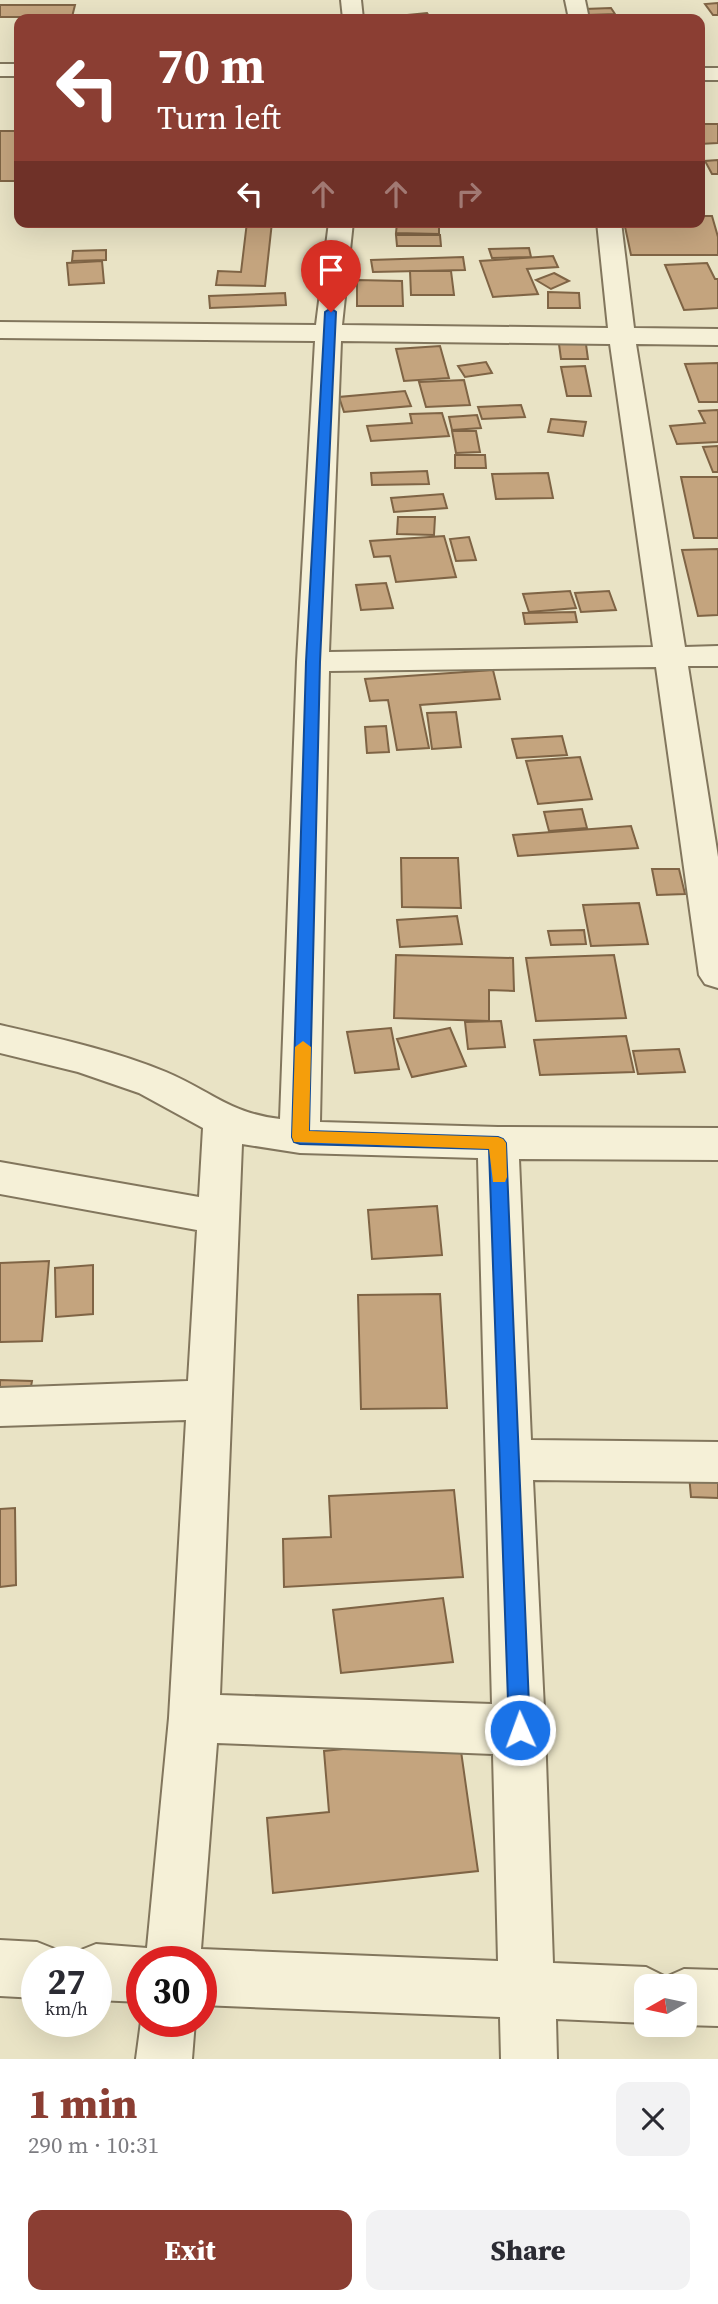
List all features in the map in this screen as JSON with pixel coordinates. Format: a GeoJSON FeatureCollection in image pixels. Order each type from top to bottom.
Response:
{"type":"FeatureCollection","features":[{"type":"Feature","properties":{"kind":"street"},"geometry":{"type":"LineString","coordinates":[[300,1137],[313,662],[328,334],[340,228]]}},
{"type":"Feature","properties":{"kind":"street"},"geometry":{"type":"LineString","coordinates":[[610,228],[622,336],[718,975]]}},
{"type":"Feature","properties":{"kind":"street"},"geometry":{"type":"LineString","coordinates":[[0,330],[718,337]]}},
{"type":"Feature","properties":{"kind":"street"},"geometry":{"type":"LineString","coordinates":[[313,662],[718,656]]}},
{"type":"Feature","properties":{"kind":"street"},"geometry":{"type":"LineString","coordinates":[[0,1039],[84,1059],[153,1083],[223,1121],[251,1131],[300,1137],[498,1143],[718,1144]]}},
{"type":"Feature","properties":{"kind":"street"},"geometry":{"type":"LineString","coordinates":[[174,1946],[194,1718],[223,1121]]}},
{"type":"Feature","properties":{"kind":"street"},"geometry":{"type":"LineString","coordinates":[[498,1143],[520,1730],[529,2059]]}},
{"type":"Feature","properties":{"kind":"street"},"geometry":{"type":"LineString","coordinates":[[0,1178],[219,1217]]}},
{"type":"Feature","properties":{"kind":"street"},"geometry":{"type":"LineString","coordinates":[[0,1407],[210,1400]]}},
{"type":"Feature","properties":{"kind":"street"},"geometry":{"type":"LineString","coordinates":[[509,1460],[718,1462]]}},
{"type":"Feature","properties":{"kind":"street"},"geometry":{"type":"LineString","coordinates":[[194,1718],[520,1730]]}},
{"type":"Feature","properties":{"kind":"street"},"geometry":{"type":"LineString","coordinates":[[0,1968],[21,1969]]}},
{"type":"Feature","properties":{"kind":"street"},"geometry":{"type":"LineString","coordinates":[[217,1978],[634,1994]]}},
{"type":"Feature","properties":{"kind":"street"},"geometry":{"type":"LineString","coordinates":[[697,1997],[718,1998]]}},
{"type":"Feature","properties":{"kind":"street"},"geometry":{"type":"LineString","coordinates":[[164,2059],[166,2037]]}},
{"type":"Feature","properties":{"kind":"building"},"geometry":{"type":"Polygon","coordinates":[[[718,3],[718,15],[713,15],[705,4],[718,3]]]}},
{"type":"Feature","properties":{"kind":"building"},"geometry":{"type":"Polygon","coordinates":[[[0,5],[75,5],[73,14],[14,14],[14,17],[0,17],[0,5]]]}},
{"type":"Feature","properties":{"kind":"building"},"geometry":{"type":"Polygon","coordinates":[[[611,8],[615,14],[588,14],[585,9],[611,8]]]}},
{"type":"Feature","properties":{"kind":"building"},"geometry":{"type":"Polygon","coordinates":[[[705,124],[718,124],[718,143],[705,144],[705,124]]]}},
{"type":"Feature","properties":{"kind":"building"},"geometry":{"type":"Polygon","coordinates":[[[0,131],[14,131],[14,181],[0,181],[0,131]]]}},
{"type":"Feature","properties":{"kind":"building"},"geometry":{"type":"Polygon","coordinates":[[[718,160],[718,174],[712,174],[705,161],[718,160]]]}},
{"type":"Feature","properties":{"kind":"building"},"geometry":{"type":"Polygon","coordinates":[[[705,216],[712,216],[718,237],[718,255],[631,255],[625,228],[705,228],[705,216]]]}},
{"type":"Feature","properties":{"kind":"building"},"geometry":{"type":"Polygon","coordinates":[[[246,228],[271,228],[265,286],[216,285],[218,271],[241,272],[246,228]]]}},
{"type":"Feature","properties":{"kind":"building"},"geometry":{"type":"Polygon","coordinates":[[[396,228],[439,228],[439,234],[396,233],[396,228]]]}},
{"type":"Feature","properties":{"kind":"building"},"geometry":{"type":"Polygon","coordinates":[[[396,235],[440,235],[441,246],[397,246],[396,235]]]}},
{"type":"Feature","properties":{"kind":"building"},"geometry":{"type":"Polygon","coordinates":[[[529,248],[531,257],[492,258],[489,249],[529,248]]]}},
{"type":"Feature","properties":{"kind":"building"},"geometry":{"type":"Polygon","coordinates":[[[106,250],[106,260],[72,261],[73,251],[106,250]]]}},
{"type":"Feature","properties":{"kind":"building"},"geometry":{"type":"Polygon","coordinates":[[[553,256],[558,267],[527,269],[538,294],[493,297],[480,261],[553,256]]]}},
{"type":"Feature","properties":{"kind":"building"},"geometry":{"type":"Polygon","coordinates":[[[463,257],[465,270],[373,272],[371,260],[463,257]]]}},
{"type":"Feature","properties":{"kind":"building"},"geometry":{"type":"Polygon","coordinates":[[[102,261],[104,283],[69,285],[67,263],[102,261]]]}},
{"type":"Feature","properties":{"kind":"building"},"geometry":{"type":"Polygon","coordinates":[[[707,263],[715,279],[718,279],[718,308],[684,310],[665,265],[707,263]]]}},
{"type":"Feature","properties":{"kind":"building"},"geometry":{"type":"Polygon","coordinates":[[[410,271],[451,271],[454,295],[411,295],[410,271]]]}},
{"type":"Feature","properties":{"kind":"building"},"geometry":{"type":"Polygon","coordinates":[[[554,273],[569,281],[551,289],[536,280],[554,273]]]}},
{"type":"Feature","properties":{"kind":"building"},"geometry":{"type":"Polygon","coordinates":[[[357,280],[402,281],[403,306],[357,306],[357,280]]]}},
{"type":"Feature","properties":{"kind":"building"},"geometry":{"type":"Polygon","coordinates":[[[548,292],[579,293],[580,308],[548,308],[548,292]]]}},
{"type":"Feature","properties":{"kind":"building"},"geometry":{"type":"Polygon","coordinates":[[[285,293],[286,305],[210,308],[209,296],[285,293]]]}},
{"type":"Feature","properties":{"kind":"building"},"geometry":{"type":"Polygon","coordinates":[[[558,337],[585,337],[588,359],[561,359],[558,337]]]}},
{"type":"Feature","properties":{"kind":"building"},"geometry":{"type":"Polygon","coordinates":[[[440,346],[449,378],[404,381],[396,349],[440,346]]]}},
{"type":"Feature","properties":{"kind":"building"},"geometry":{"type":"Polygon","coordinates":[[[486,362],[492,373],[465,377],[458,366],[486,362]]]}},
{"type":"Feature","properties":{"kind":"building"},"geometry":{"type":"Polygon","coordinates":[[[718,363],[718,402],[699,402],[685,364],[718,363]]]}},
{"type":"Feature","properties":{"kind":"building"},"geometry":{"type":"Polygon","coordinates":[[[585,366],[591,396],[567,396],[561,367],[585,366]]]}},
{"type":"Feature","properties":{"kind":"building"},"geometry":{"type":"Polygon","coordinates":[[[464,380],[470,405],[426,407],[419,382],[464,380]]]}},
{"type":"Feature","properties":{"kind":"building"},"geometry":{"type":"Polygon","coordinates":[[[405,391],[411,406],[344,412],[339,397],[405,391]]]}},
{"type":"Feature","properties":{"kind":"building"},"geometry":{"type":"Polygon","coordinates":[[[521,405],[525,417],[482,419],[478,407],[521,405]]]}},
{"type":"Feature","properties":{"kind":"building"},"geometry":{"type":"Polygon","coordinates":[[[718,410],[718,442],[677,444],[670,426],[705,423],[699,411],[718,410]]]}},
{"type":"Feature","properties":{"kind":"building"},"geometry":{"type":"Polygon","coordinates":[[[442,413],[449,436],[371,441],[367,426],[412,423],[410,414],[442,413]]]}},
{"type":"Feature","properties":{"kind":"building"},"geometry":{"type":"Polygon","coordinates":[[[477,415],[481,428],[452,430],[449,417],[477,415]]]}},
{"type":"Feature","properties":{"kind":"building"},"geometry":{"type":"Polygon","coordinates":[[[551,419],[586,422],[583,436],[548,432],[551,419]]]}},
{"type":"Feature","properties":{"kind":"building"},"geometry":{"type":"Polygon","coordinates":[[[452,431],[476,431],[480,452],[456,453],[452,431]]]}},
{"type":"Feature","properties":{"kind":"building"},"geometry":{"type":"Polygon","coordinates":[[[718,446],[718,472],[713,472],[703,447],[718,446]]]}},
{"type":"Feature","properties":{"kind":"building"},"geometry":{"type":"Polygon","coordinates":[[[455,455],[485,455],[486,468],[455,468],[455,455]]]}},
{"type":"Feature","properties":{"kind":"building"},"geometry":{"type":"Polygon","coordinates":[[[427,471],[429,484],[372,485],[371,473],[427,471]]]}},
{"type":"Feature","properties":{"kind":"building"},"geometry":{"type":"Polygon","coordinates":[[[548,473],[553,498],[496,499],[492,474],[548,473]]]}},
{"type":"Feature","properties":{"kind":"building"},"geometry":{"type":"Polygon","coordinates":[[[681,477],[718,477],[718,538],[694,538],[681,477]]]}},
{"type":"Feature","properties":{"kind":"building"},"geometry":{"type":"Polygon","coordinates":[[[443,494],[447,508],[394,512],[391,498],[443,494]]]}},
{"type":"Feature","properties":{"kind":"building"},"geometry":{"type":"Polygon","coordinates":[[[398,517],[435,517],[434,535],[397,534],[398,517]]]}},
{"type":"Feature","properties":{"kind":"building"},"geometry":{"type":"Polygon","coordinates":[[[444,536],[456,577],[396,582],[390,556],[374,557],[370,541],[444,536]]]}},
{"type":"Feature","properties":{"kind":"building"},"geometry":{"type":"Polygon","coordinates":[[[469,537],[476,560],[456,561],[450,539],[469,537]]]}},
{"type":"Feature","properties":{"kind":"building"},"geometry":{"type":"Polygon","coordinates":[[[718,549],[718,615],[698,616],[682,550],[718,549]]]}},
{"type":"Feature","properties":{"kind":"building"},"geometry":{"type":"Polygon","coordinates":[[[386,583],[393,608],[361,610],[356,585],[386,583]]]}},
{"type":"Feature","properties":{"kind":"building"},"geometry":{"type":"Polygon","coordinates":[[[570,591],[576,608],[529,612],[523,594],[570,591]]]}},
{"type":"Feature","properties":{"kind":"building"},"geometry":{"type":"Polygon","coordinates":[[[609,591],[616,610],[581,612],[575,593],[609,591]]]}},
{"type":"Feature","properties":{"kind":"building"},"geometry":{"type":"Polygon","coordinates":[[[575,612],[577,622],[525,624],[523,613],[575,612]]]}},
{"type":"Feature","properties":{"kind":"building"},"geometry":{"type":"Polygon","coordinates":[[[493,670],[500,699],[420,705],[429,748],[397,750],[388,700],[370,701],[365,679],[493,670]]]}},
{"type":"Feature","properties":{"kind":"building"},"geometry":{"type":"Polygon","coordinates":[[[456,712],[461,747],[432,749],[427,713],[456,712]]]}},
{"type":"Feature","properties":{"kind":"building"},"geometry":{"type":"Polygon","coordinates":[[[386,726],[389,752],[367,753],[365,727],[386,726]]]}},
{"type":"Feature","properties":{"kind":"building"},"geometry":{"type":"Polygon","coordinates":[[[562,736],[567,755],[517,758],[512,739],[562,736]]]}},
{"type":"Feature","properties":{"kind":"building"},"geometry":{"type":"Polygon","coordinates":[[[580,757],[592,799],[538,804],[526,761],[580,757]]]}},
{"type":"Feature","properties":{"kind":"building"},"geometry":{"type":"Polygon","coordinates":[[[582,809],[587,828],[549,831],[544,812],[582,809]]]}},
{"type":"Feature","properties":{"kind":"building"},"geometry":{"type":"Polygon","coordinates":[[[631,826],[638,848],[518,856],[513,835],[631,826]]]}},
{"type":"Feature","properties":{"kind":"building"},"geometry":{"type":"Polygon","coordinates":[[[401,858],[458,858],[461,908],[402,907],[401,858]]]}},
{"type":"Feature","properties":{"kind":"building"},"geometry":{"type":"Polygon","coordinates":[[[652,869],[679,869],[685,894],[657,895],[652,869]]]}},
{"type":"Feature","properties":{"kind":"building"},"geometry":{"type":"Polygon","coordinates":[[[639,903],[648,944],[591,946],[583,905],[639,903]]]}},
{"type":"Feature","properties":{"kind":"building"},"geometry":{"type":"Polygon","coordinates":[[[457,916],[462,944],[400,947],[397,920],[457,916]]]}},
{"type":"Feature","properties":{"kind":"building"},"geometry":{"type":"Polygon","coordinates":[[[584,930],[586,944],[551,945],[548,931],[584,930]]]}},
{"type":"Feature","properties":{"kind":"building"},"geometry":{"type":"Polygon","coordinates":[[[396,955],[513,958],[514,991],[489,990],[489,1021],[394,1018],[396,955]]]}},
{"type":"Feature","properties":{"kind":"building"},"geometry":{"type":"Polygon","coordinates":[[[614,955],[626,1018],[536,1021],[526,958],[614,955]]]}},
{"type":"Feature","properties":{"kind":"building"},"geometry":{"type":"Polygon","coordinates":[[[501,1021],[505,1047],[468,1049],[465,1022],[501,1021]]]}},
{"type":"Feature","properties":{"kind":"building"},"geometry":{"type":"Polygon","coordinates":[[[391,1028],[399,1069],[355,1073],[347,1032],[391,1028]]]}},
{"type":"Feature","properties":{"kind":"building"},"geometry":{"type":"Polygon","coordinates":[[[450,1028],[466,1066],[412,1077],[397,1039],[450,1028]]]}},
{"type":"Feature","properties":{"kind":"building"},"geometry":{"type":"Polygon","coordinates":[[[626,1036],[634,1072],[540,1075],[534,1040],[626,1036]]]}},
{"type":"Feature","properties":{"kind":"building"},"geometry":{"type":"Polygon","coordinates":[[[679,1049],[685,1072],[638,1074],[633,1051],[679,1049]]]}},
{"type":"Feature","properties":{"kind":"building"},"geometry":{"type":"Polygon","coordinates":[[[437,1206],[442,1255],[372,1259],[368,1210],[437,1206]]]}},
{"type":"Feature","properties":{"kind":"building"},"geometry":{"type":"Polygon","coordinates":[[[49,1261],[42,1341],[0,1342],[0,1263],[49,1261]]]}},
{"type":"Feature","properties":{"kind":"building"},"geometry":{"type":"Polygon","coordinates":[[[93,1265],[93,1314],[56,1317],[55,1268],[93,1265]]]}},
{"type":"Feature","properties":{"kind":"building"},"geometry":{"type":"Polygon","coordinates":[[[440,1294],[447,1408],[361,1409],[358,1295],[440,1294]]]}},
{"type":"Feature","properties":{"kind":"building"},"geometry":{"type":"Polygon","coordinates":[[[0,1380],[32,1381],[25,1420],[0,1419],[0,1380]]]}},
{"type":"Feature","properties":{"kind":"building"},"geometry":{"type":"Polygon","coordinates":[[[688,1463],[718,1464],[718,1498],[691,1497],[688,1463]]]}},
{"type":"Feature","properties":{"kind":"building"},"geometry":{"type":"Polygon","coordinates":[[[454,1490],[463,1577],[284,1587],[283,1539],[331,1537],[329,1496],[454,1490]]]}},
{"type":"Feature","properties":{"kind":"building"},"geometry":{"type":"Polygon","coordinates":[[[15,1508],[16,1585],[0,1587],[0,1509],[15,1508]]]}},
{"type":"Feature","properties":{"kind":"building"},"geometry":{"type":"Polygon","coordinates":[[[443,1598],[453,1662],[341,1673],[333,1610],[443,1598]]]}},
{"type":"Feature","properties":{"kind":"building"},"geometry":{"type":"Polygon","coordinates":[[[459,1737],[478,1871],[273,1893],[267,1818],[329,1812],[324,1751],[459,1737]]]}},
{"type":"Feature","properties":{"kind":"slow traffic"},"geometry":{"type":"LineString","coordinates":[[303,1047],[300,1137],[498,1143],[499,1177]]}},
{"type":"Feature","properties":{"kind":"route"},"geometry":{"type":"LineString","coordinates":[[331,312],[313,662],[300,1137],[498,1143],[520,1730]]}}]}
